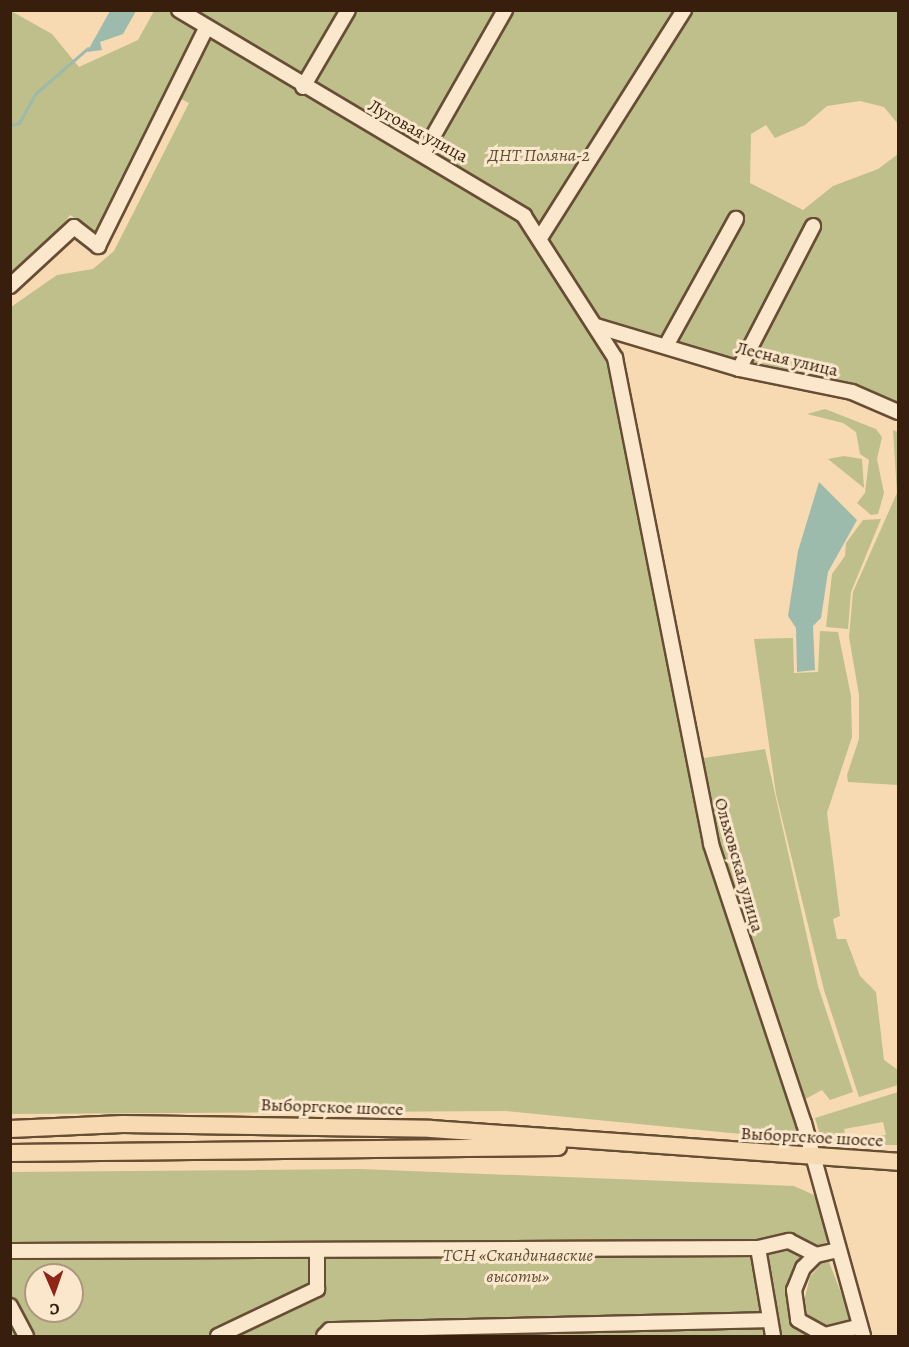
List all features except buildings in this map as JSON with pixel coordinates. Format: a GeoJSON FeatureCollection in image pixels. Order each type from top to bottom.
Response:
{"type":"FeatureCollection","features":[{"type":"Feature","properties":{"kind":"main road","name":"Выборгское шоссе"},"geometry":{"type":"LineString","coordinates":[[10,1129],[276,1125],[538,1135],[652,1147],[898,1162]]}},
{"type":"Feature","properties":{"kind":"main road","name":"Выборгское шоссе"},"geometry":{"type":"LineString","coordinates":[[10,1153],[121,1147],[652,1147]]}},
{"type":"Feature","properties":{"kind":"street","name":"Луговая улица"},"geometry":{"type":"LineString","coordinates":[[180,10],[303,87],[499,197],[540,238],[596,326]]}},
{"type":"Feature","properties":{"kind":"street"},"geometry":{"type":"LineString","coordinates":[[303,87],[348,10]]}},
{"type":"Feature","properties":{"kind":"street"},"geometry":{"type":"LineString","coordinates":[[423,154],[505,10]]}},
{"type":"Feature","properties":{"kind":"street"},"geometry":{"type":"LineString","coordinates":[[540,238],[684,10]]}},
{"type":"Feature","properties":{"kind":"street"},"geometry":{"type":"LineString","coordinates":[[10,286],[74,227],[98,246],[206,28]]}},
{"type":"Feature","properties":{"kind":"street"},"geometry":{"type":"LineString","coordinates":[[667,344],[736,219]]}},
{"type":"Feature","properties":{"kind":"street"},"geometry":{"type":"LineString","coordinates":[[739,369],[813,226]]}},
{"type":"Feature","properties":{"kind":"street","name":"Лесная улица"},"geometry":{"type":"LineString","coordinates":[[596,326],[667,344],[739,369],[852,392],[898,412]]}},
{"type":"Feature","properties":{"kind":"street","name":"Ольховская улица"},"geometry":{"type":"LineString","coordinates":[[596,326],[619,366],[628,404],[711,844],[814,1157],[861,1331]]}},
{"type":"Feature","properties":{"kind":"street"},"geometry":{"type":"LineString","coordinates":[[10,1251],[317,1253],[758,1248],[789,1241],[816,1254],[838,1250]]}},
{"type":"Feature","properties":{"kind":"street"},"geometry":{"type":"LineString","coordinates":[[758,1248],[767,1320],[773,1336]]}},
{"type":"Feature","properties":{"kind":"street"},"geometry":{"type":"LineString","coordinates":[[218,1336],[317,1289],[317,1253]]}},
{"type":"Feature","properties":{"kind":"street"},"geometry":{"type":"LineString","coordinates":[[816,1254],[797,1279],[798,1320],[825,1335],[861,1331]]}},
{"type":"Feature","properties":{"kind":"street"},"geometry":{"type":"LineString","coordinates":[[10,1306],[26,1336]]}},
{"type":"Feature","properties":{"kind":"street"},"geometry":{"type":"LineString","coordinates":[[324,1336],[330,1330],[767,1320]]}},
{"type":"Feature","properties":{"kind":"green space","name":"ДНТ Поляна-2"},"geometry":{"type":"Polygon","coordinates":[[[11,11],[52,34],[79,67],[138,40],[154,11],[898,11],[898,124],[884,107],[860,101],[827,106],[805,125],[775,138],[766,125],[751,134],[750,183],[803,210],[833,186],[878,169],[898,154],[898,412],[632,335],[605,340],[697,759],[765,749],[818,986],[853,1092],[830,1100],[822,1090],[798,1103],[804,1123],[791,1139],[506,1111],[11,1114],[11,307],[57,275],[93,269],[114,251],[189,103],[171,94],[100,235],[70,215],[34,261],[11,279],[11,11]]]}},
{"type":"Feature","properties":{"kind":"green space"},"geometry":{"type":"Polygon","coordinates":[[[825,409],[876,429],[882,437],[877,459],[884,493],[878,514],[871,515],[857,503],[865,493],[869,460],[860,454],[856,432],[843,423],[807,414],[825,409]]]}},
{"type":"Feature","properties":{"kind":"green space"},"geometry":{"type":"Polygon","coordinates":[[[893,430],[898,432],[898,785],[848,782],[847,775],[859,739],[859,695],[849,637],[853,592],[897,493],[893,430]]]}},
{"type":"Feature","properties":{"kind":"green space"},"geometry":{"type":"Polygon","coordinates":[[[844,456],[862,459],[864,488],[828,459],[844,456]]]}},
{"type":"Feature","properties":{"kind":"green space"},"geometry":{"type":"Polygon","coordinates":[[[881,519],[851,592],[848,629],[826,627],[832,574],[845,556],[846,543],[863,520],[881,519]]]}},
{"type":"Feature","properties":{"kind":"green space"},"geometry":{"type":"Polygon","coordinates":[[[820,631],[838,632],[851,696],[852,737],[827,813],[840,916],[833,919],[837,939],[846,939],[860,976],[876,992],[884,1060],[898,1070],[898,1085],[859,1097],[824,990],[776,794],[754,639],[793,638],[794,673],[818,672],[820,631]]]}},
{"type":"Feature","properties":{"kind":"green space"},"geometry":{"type":"Polygon","coordinates":[[[898,1092],[898,1145],[823,1145],[815,1118],[898,1092]],[[883,1122],[844,1129],[846,1138],[886,1135],[883,1122]]]}},
{"type":"Feature","properties":{"kind":"green space","name":"ТСН «Скандинавские высоты»"},"geometry":{"type":"Polygon","coordinates":[[[360,1169],[794,1186],[814,1195],[824,1211],[829,1240],[808,1255],[791,1307],[835,1336],[11,1336],[10,1172],[360,1169]]]}},
{"type":"Feature","properties":{"kind":"green space"},"geometry":{"type":"Polygon","coordinates":[[[827,1257],[853,1323],[826,1333],[806,1318],[803,1305],[810,1277],[827,1257]]]}},
{"type":"Feature","properties":{"kind":"shaded area"},"geometry":{"type":"Polygon","coordinates":[[[110,11],[136,11],[123,34],[100,42],[102,50],[87,52],[110,11]]]}},
{"type":"Feature","properties":{"kind":"shaded area"},"geometry":{"type":"Polygon","coordinates":[[[819,482],[857,520],[828,572],[821,618],[813,626],[815,670],[797,672],[796,628],[788,616],[798,551],[819,482]]]}},
{"type":"Feature","properties":{"kind":"waterway"},"geometry":{"type":"LineString","coordinates":[[10,125],[19,123],[35,94],[88,48]]}}]}
